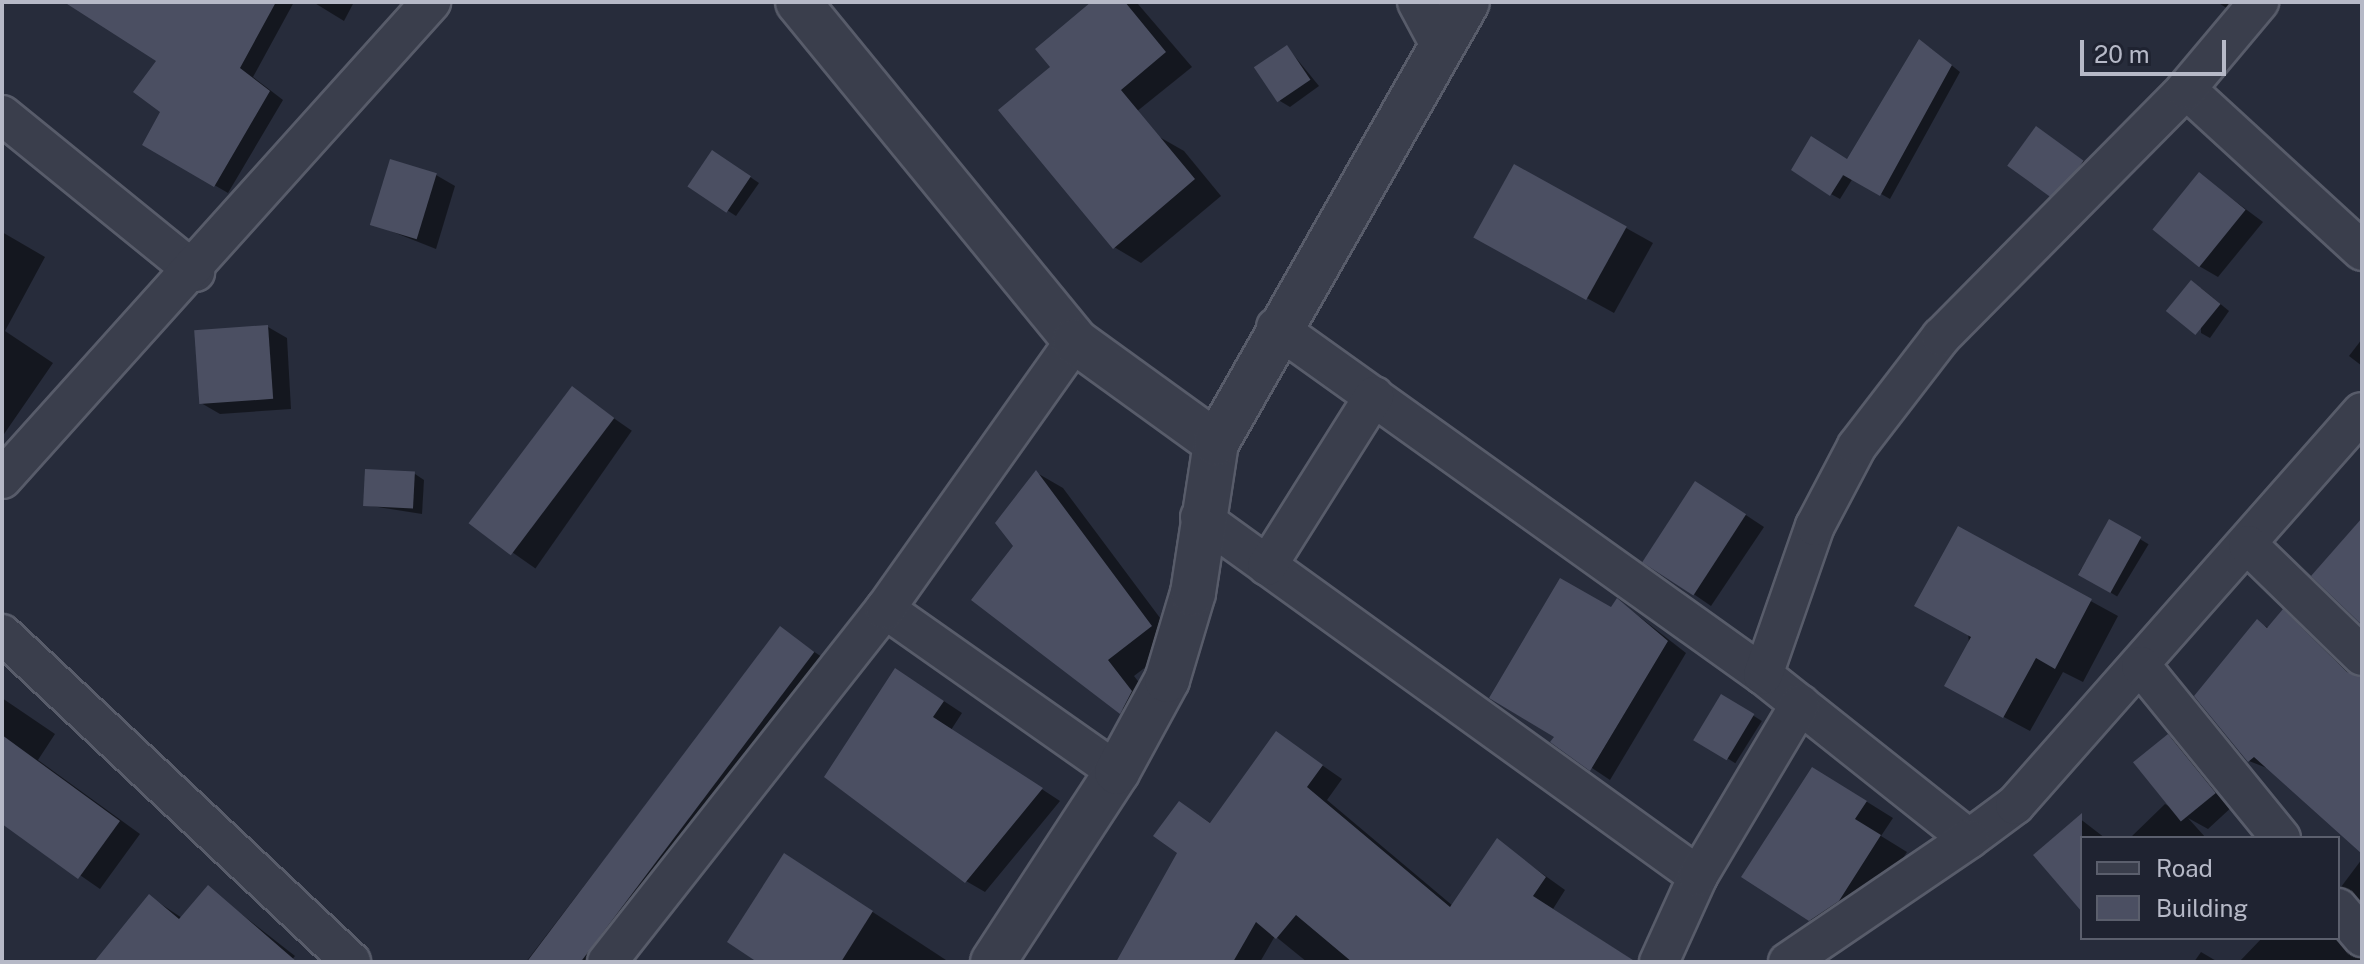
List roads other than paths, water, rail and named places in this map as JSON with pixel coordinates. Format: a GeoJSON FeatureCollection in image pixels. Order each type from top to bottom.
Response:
{"type":"FeatureCollection","features":[{"type":"Feature","properties":{"kind":"street"},"geometry":{"type":"LineString","coordinates":[[2,479],[195,272],[431,2]]}},
{"type":"Feature","properties":{"kind":"street"},"geometry":{"type":"LineString","coordinates":[[798,2],[1075,341],[1216,443]]}},
{"type":"Feature","properties":{"kind":"street"},"geometry":{"type":"LineString","coordinates":[[1417,2],[1439,43]]}},
{"type":"Feature","properties":{"kind":"street"},"geometry":{"type":"LineString","coordinates":[[993,962],[1117,772],[1167,680],[1193,593],[1200,517],[1216,443],[1276,327],[1439,43],[1467,2]]}},
{"type":"Feature","properties":{"kind":"street"},"geometry":{"type":"LineString","coordinates":[[1763,675],[1815,526],[1857,446],[1941,337],[2186,89],[2259,2]]}},
{"type":"Feature","properties":{"kind":"street"},"geometry":{"type":"LineString","coordinates":[[2186,89],[2362,251]]}},
{"type":"Feature","properties":{"kind":"street"},"geometry":{"type":"LineString","coordinates":[[2,115],[195,272]]}},
{"type":"Feature","properties":{"kind":"street"},"geometry":{"type":"LineString","coordinates":[[1276,327],[1763,675],[1969,839]]}},
{"type":"Feature","properties":{"kind":"street"},"geometry":{"type":"LineString","coordinates":[[607,962],[885,609],[1075,341]]}},
{"type":"Feature","properties":{"kind":"street"},"geometry":{"type":"LineString","coordinates":[[1267,566],[1374,396]]}},
{"type":"Feature","properties":{"kind":"street"},"geometry":{"type":"LineString","coordinates":[[1788,962],[2015,805],[2248,545],[2362,412]]}},
{"type":"Feature","properties":{"kind":"street"},"geometry":{"type":"LineString","coordinates":[[1200,517],[1698,876]]}},
{"type":"Feature","properties":{"kind":"street"},"geometry":{"type":"LineString","coordinates":[[2248,545],[2362,656]]}},
{"type":"Feature","properties":{"kind":"street"},"geometry":{"type":"LineString","coordinates":[[885,609],[1117,772]]}},
{"type":"Feature","properties":{"kind":"street"},"geometry":{"type":"LineString","coordinates":[[2,634],[327,955]]}},
{"type":"Feature","properties":{"kind":"street"},"geometry":{"type":"LineString","coordinates":[[2141,666],[2279,836]]}},
{"type":"Feature","properties":{"kind":"street"},"geometry":{"type":"LineString","coordinates":[[1659,962],[1698,876],[1800,704]]}},
{"type":"Feature","properties":{"kind":"street"},"geometry":{"type":"LineString","coordinates":[[2340,910],[2362,937]]}}]}
